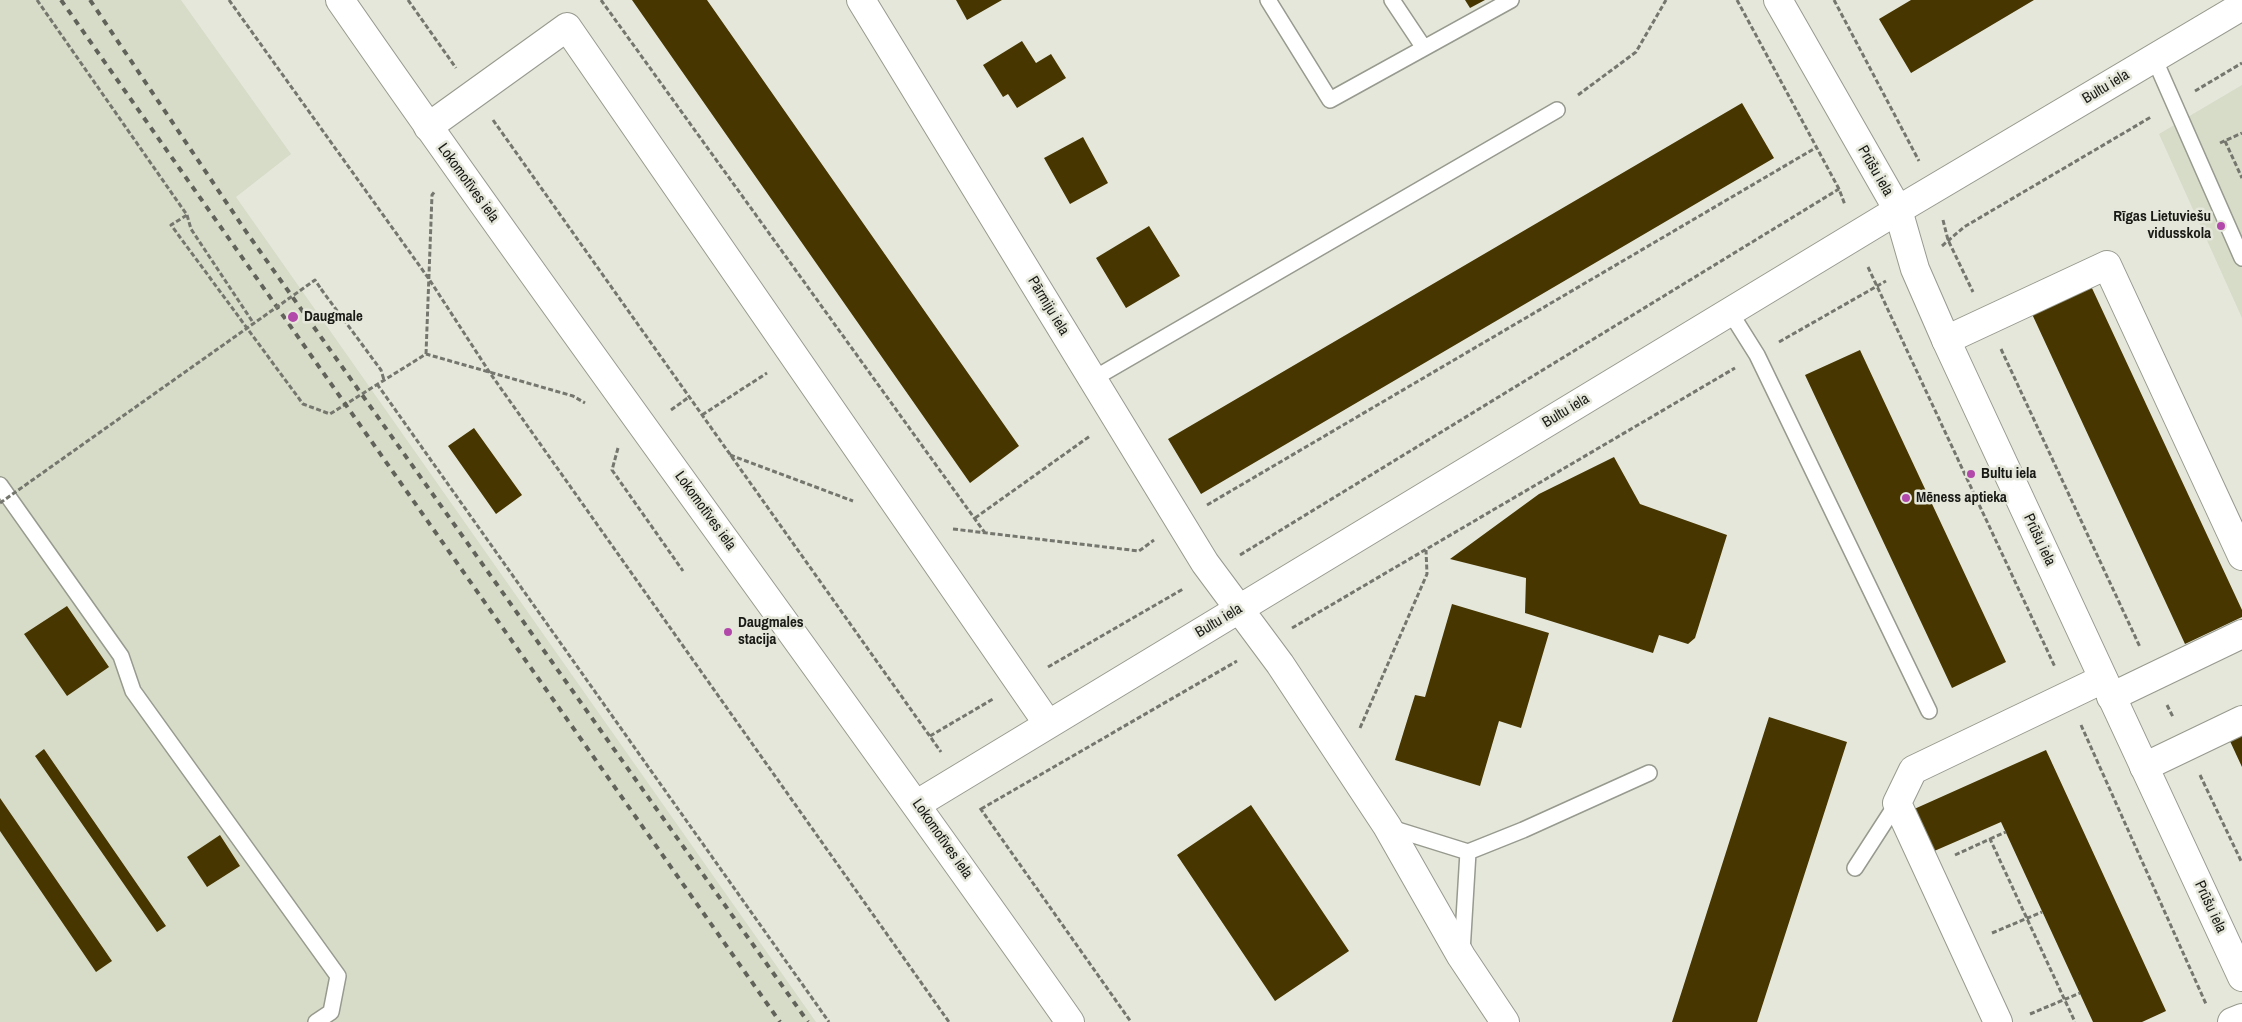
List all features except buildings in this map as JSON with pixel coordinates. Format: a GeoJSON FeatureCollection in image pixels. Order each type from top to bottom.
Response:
{"type":"FeatureCollection","features":[{"type":"Feature","properties":{"kind":"street","name":"Lokomotīves iela"},"geometry":{"type":"LineString","coordinates":[[340,0],[455,166],[917,804],[1070,1022]]}},
{"type":"Feature","properties":{"kind":"street","name":"Pārmiju iela"},"geometry":{"type":"LineString","coordinates":[[860,0],[1180,522],[1238,610],[1265,644],[1386,826],[1461,956],[1505,1022]]}},
{"type":"Feature","properties":{"kind":"street","name":"Prūšu iela"},"geometry":{"type":"LineString","coordinates":[[1784,2],[1898,210],[1915,269],[1946,340],[2242,977]]}},
{"type":"Feature","properties":{"kind":"street","name":"Bultu iela"},"geometry":{"type":"LineString","coordinates":[[917,804],[958,777],[1238,610],[1898,210],[2242,6]]}},
{"type":"Feature","properties":{"kind":"street"},"geometry":{"type":"LineString","coordinates":[[428,127],[567,27],[1022,683],[1048,724]]}},
{"type":"Feature","properties":{"kind":"street"},"geometry":{"type":"LineString","coordinates":[[1946,340],[2107,265],[2242,556]]}},
{"type":"Feature","properties":{"kind":"street"},"geometry":{"type":"LineString","coordinates":[[1998,1022],[1897,803],[1913,770],[2068,695],[2107,688],[2154,676],[2242,634]]}},
{"type":"Feature","properties":{"kind":"street"},"geometry":{"type":"LineString","coordinates":[[2144,767],[2242,720]]}},
{"type":"Feature","properties":{"kind":"street"},"geometry":{"type":"LineString","coordinates":[[2221,1017],[2242,1018]]}},
{"type":"Feature","properties":{"kind":"lane"},"geometry":{"type":"LineString","coordinates":[[1268,0],[1330,100],[1511,0]]}},
{"type":"Feature","properties":{"kind":"lane"},"geometry":{"type":"LineString","coordinates":[[1392,0],[1424,48]]}},
{"type":"Feature","properties":{"kind":"lane"},"geometry":{"type":"LineString","coordinates":[[2154,58],[2242,258]]}},
{"type":"Feature","properties":{"kind":"lane"},"geometry":{"type":"LineString","coordinates":[[1093,379],[1557,110]]}},
{"type":"Feature","properties":{"kind":"lane"},"geometry":{"type":"LineString","coordinates":[[1730,312],[1757,355],[1929,711]]}},
{"type":"Feature","properties":{"kind":"lane"},"geometry":{"type":"LineString","coordinates":[[0,485],[121,656],[133,691],[338,976],[331,1012],[316,1022]]}},
{"type":"Feature","properties":{"kind":"lane"},"geometry":{"type":"LineString","coordinates":[[1386,826],[1468,852],[1523,830],[1650,773]]}},
{"type":"Feature","properties":{"kind":"lane"},"geometry":{"type":"LineString","coordinates":[[1854,868],[1897,803]]}},
{"type":"Feature","properties":{"kind":"lane"},"geometry":{"type":"LineString","coordinates":[[1461,956],[1468,852]]}},
{"type":"Feature","properties":{"kind":"path"},"geometry":{"type":"LineString","coordinates":[[37,0],[187,215],[191,229],[254,324]]}},
{"type":"Feature","properties":{"kind":"path"},"geometry":{"type":"LineString","coordinates":[[229,0],[429,279],[490,373],[949,1022]]}},
{"type":"Feature","properties":{"kind":"path"},"geometry":{"type":"LineString","coordinates":[[408,0],[1131,1022]]}},
{"type":"Feature","properties":{"kind":"path"},"geometry":{"type":"LineString","coordinates":[[601,0],[985,533]]}},
{"type":"Feature","properties":{"kind":"path"},"geometry":{"type":"LineString","coordinates":[[1557,110],[1636,52],[1666,0]]}},
{"type":"Feature","properties":{"kind":"path"},"geometry":{"type":"LineString","coordinates":[[1737,0],[1839,189],[1874,286],[2221,1017]]}},
{"type":"Feature","properties":{"kind":"path"},"geometry":{"type":"LineString","coordinates":[[1834,0],[1934,189],[1948,240],[2242,863]]}},
{"type":"Feature","properties":{"kind":"path"},"geometry":{"type":"LineString","coordinates":[[1915,269],[1964,227],[2242,63]]}},
{"type":"Feature","properties":{"kind":"path"},"geometry":{"type":"LineString","coordinates":[[2224,141],[2242,178]]}},
{"type":"Feature","properties":{"kind":"path"},"geometry":{"type":"LineString","coordinates":[[911,523],[1139,551],[1180,522],[1817,148]]}},
{"type":"Feature","properties":{"kind":"path"},"geometry":{"type":"LineString","coordinates":[[426,354],[432,195],[455,166]]}},
{"type":"Feature","properties":{"kind":"path"},"geometry":{"type":"LineString","coordinates":[[930,736],[1212,572],[1839,189]]}},
{"type":"Feature","properties":{"kind":"path"},"geometry":{"type":"LineString","coordinates":[[187,215],[171,226],[303,404],[330,414],[426,354],[573,396],[588,405]]}},
{"type":"Feature","properties":{"kind":"path"},"geometry":{"type":"LineString","coordinates":[[0,503],[315,280],[382,370],[384,380]]}},
{"type":"Feature","properties":{"kind":"path"},"geometry":{"type":"LineString","coordinates":[[980,808],[1426,550],[1874,286]]}},
{"type":"Feature","properties":{"kind":"path"},"geometry":{"type":"LineString","coordinates":[[702,415],[794,355]]}},
{"type":"Feature","properties":{"kind":"path"},"geometry":{"type":"LineString","coordinates":[[377,384],[829,1022]]}},
{"type":"Feature","properties":{"kind":"path"},"geometry":{"type":"LineString","coordinates":[[975,518],[1116,417]]}},
{"type":"Feature","properties":{"kind":"path"},"geometry":{"type":"LineString","coordinates":[[730,455],[857,502]]}},
{"type":"Feature","properties":{"kind":"path"},"geometry":{"type":"LineString","coordinates":[[1360,729],[1427,574],[1426,550]]}},
{"type":"Feature","properties":{"kind":"path"},"geometry":{"type":"LineString","coordinates":[[1926,868],[2006,832]]}},
{"type":"Feature","properties":{"kind":"path"},"geometry":{"type":"LineString","coordinates":[[1990,840],[2075,1022]]}},
{"type":"Feature","properties":{"kind":"path"},"geometry":{"type":"LineString","coordinates":[[1963,946],[2042,912]]}},
{"type":"Feature","properties":{"kind":"path"},"geometry":{"type":"LineString","coordinates":[[2029,1014],[2080,993]]}},
{"type":"Feature","properties":{"kind":"shaded area"},"geometry":{"type":"Polygon","coordinates":[[[0,0],[181,0],[291,154],[236,197],[816,1022],[0,1022],[0,0]]]}},
{"type":"Feature","properties":{"kind":"shaded area","name":"Rīgas Lietuviešu vidusskola"},"geometry":{"type":"Polygon","coordinates":[[[2242,85],[2242,318],[2159,134],[2242,85]]]}},
{"type":"Feature","properties":{"kind":"railway"},"geometry":{"type":"LineString","coordinates":[[61,0],[780,1022]]}},
{"type":"Feature","properties":{"kind":"railway"},"geometry":{"type":"LineString","coordinates":[[90,0],[247,233],[808,1022]]}},
{"type":"Feature","properties":{"kind":"place","name":"Rīgas Lietuviešu vidusskola"},"geometry":{"type":"Point","coordinates":[2221,226]}},
{"type":"Feature","properties":{"kind":"place","name":"Daugmale"},"geometry":{"type":"Point","coordinates":[293,317]}},
{"type":"Feature","properties":{"kind":"place","name":"Bultu iela"},"geometry":{"type":"Point","coordinates":[1971,474]}},
{"type":"Feature","properties":{"kind":"place","name":"Mēness aptieka"},"geometry":{"type":"Point","coordinates":[1906,498]}},
{"type":"Feature","properties":{"kind":"place","name":"Daugmales stacija"},"geometry":{"type":"Point","coordinates":[728,632]}}]}
